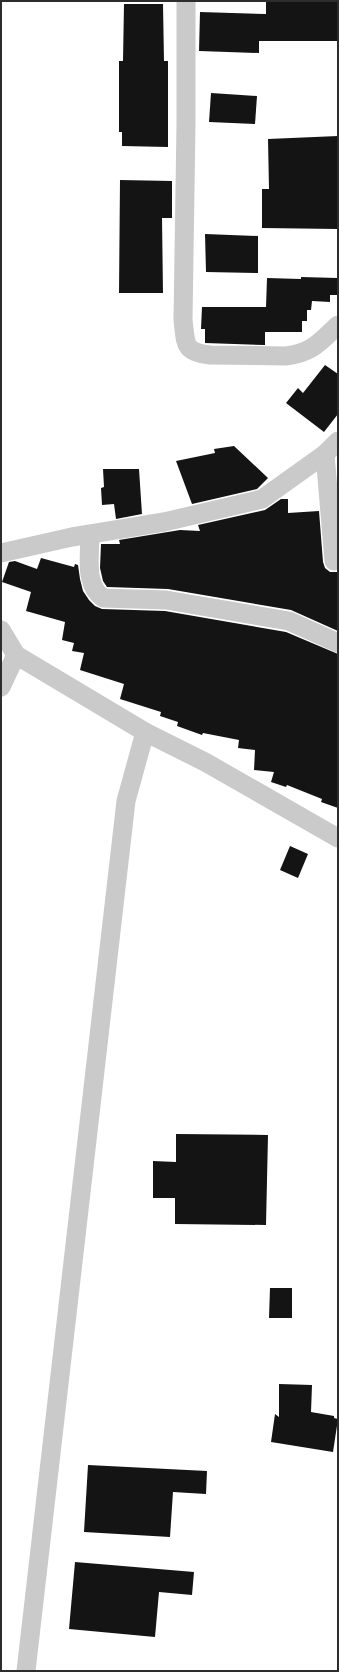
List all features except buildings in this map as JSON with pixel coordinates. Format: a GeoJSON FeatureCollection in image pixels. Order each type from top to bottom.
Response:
{"type":"FeatureCollection","features":[{"type":"Feature","properties":{"kind":"street"},"geometry":{"type":"LineString","coordinates":[[186,1],[183,320],[186,342],[190,350],[199,354],[297,355],[316,345],[338,325]]}},
{"type":"Feature","properties":{"kind":"street"},"geometry":{"type":"LineString","coordinates":[[1,553],[72,537],[164,522],[262,499],[332,447]]}},
{"type":"Feature","properties":{"kind":"street"},"geometry":{"type":"LineString","coordinates":[[332,447],[334,560]]}},
{"type":"Feature","properties":{"kind":"street"},"geometry":{"type":"LineString","coordinates":[[90,535],[91,580],[103,598],[166,600],[289,621],[338,643]]}},
{"type":"Feature","properties":{"kind":"street"},"geometry":{"type":"LineString","coordinates":[[1,630],[16,655],[145,732],[205,762],[338,838]]}},
{"type":"Feature","properties":{"kind":"street"},"geometry":{"type":"LineString","coordinates":[[1,687],[16,655]]}},
{"type":"Feature","properties":{"kind":"street"},"geometry":{"type":"LineString","coordinates":[[26,1671],[126,801],[145,732]]}}]}
